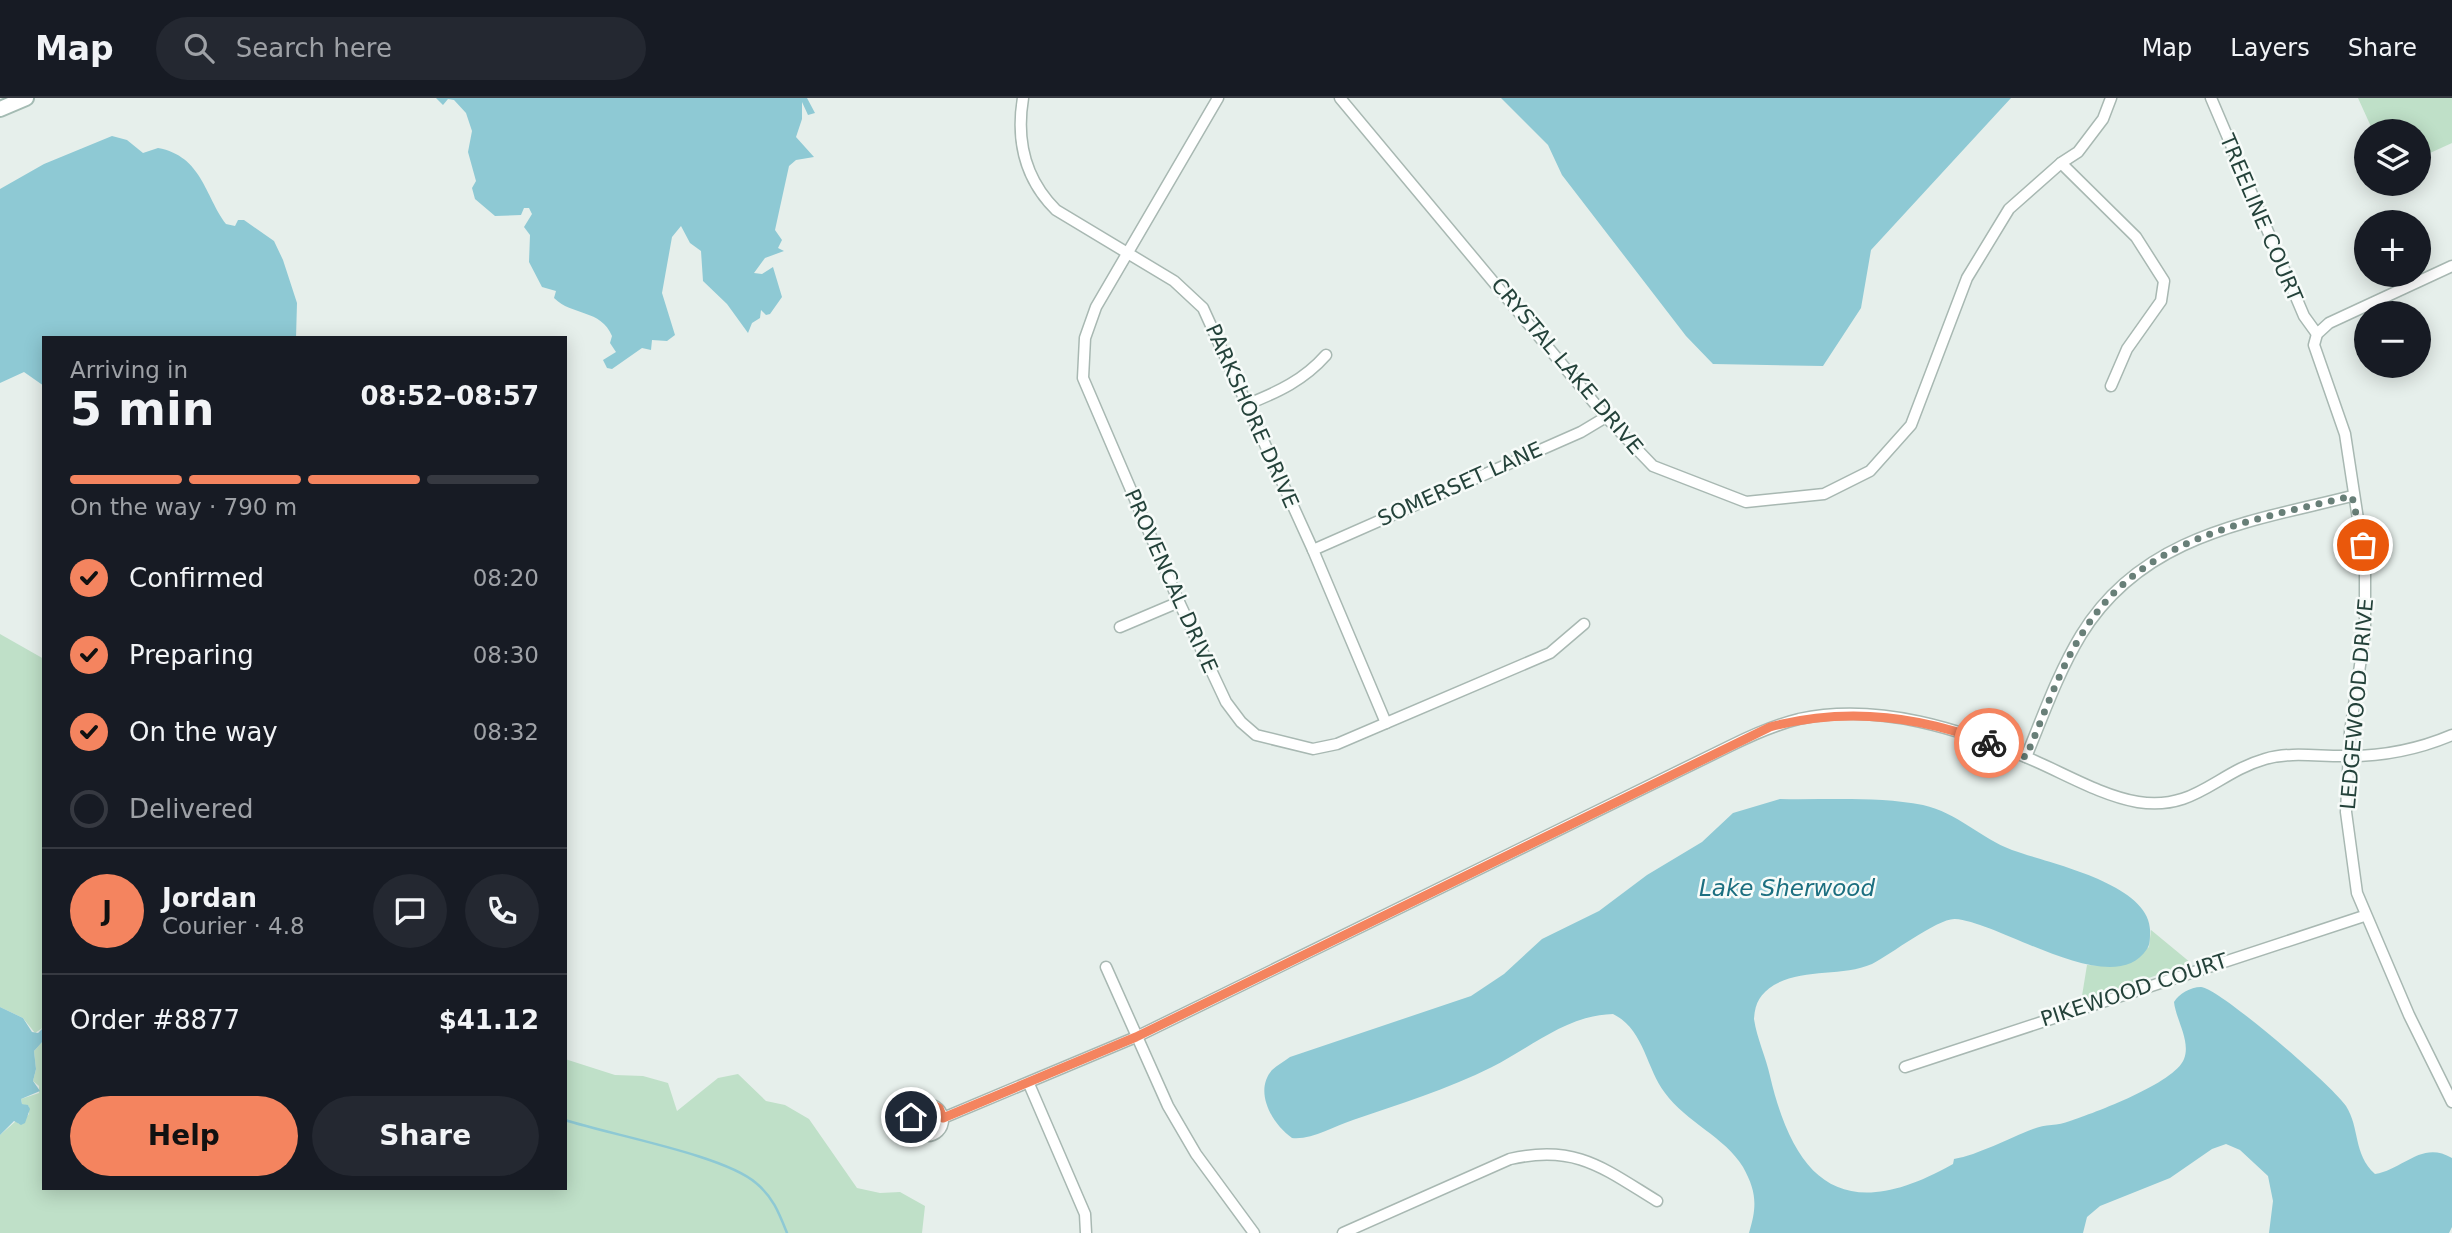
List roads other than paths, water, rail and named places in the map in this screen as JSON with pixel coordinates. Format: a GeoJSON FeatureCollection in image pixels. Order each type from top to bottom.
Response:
{"type":"FeatureCollection","features":[{"type":"Feature","properties":{"kind":"street"},"geometry":{"type":"LineString","coordinates":[[0,109],[26,98]]}},
{"type":"Feature","properties":{"kind":"street","name":"PARKSHORE DRIVE"},"geometry":{"type":"LineString","coordinates":[[1023,98],[1019,121],[1023,153],[1040,194],[1056,210],[1174,281],[1203,308],[1313,550],[1386,723]]}},
{"type":"Feature","properties":{"kind":"street","name":"PROVENCAL DRIVE"},"geometry":{"type":"LineString","coordinates":[[1218,98],[1096,307],[1086,338],[1083,378],[1179,602],[1226,702],[1241,722],[1256,734],[1313,749],[1338,744],[1550,653],[1584,624]]}},
{"type":"Feature","properties":{"kind":"street","name":"CRYSTAL LAKE DRIVE"},"geometry":{"type":"LineString","coordinates":[[1340,98],[1606,418],[1653,466],[1746,502],[1824,494],[1870,471],[1911,425],[1967,278],[2009,209],[2061,163],[2078,152],[2103,118],[2111,98]]}},
{"type":"Feature","properties":{"kind":"street","name":"TREELINE COURT"},"geometry":{"type":"LineString","coordinates":[[2211,98],[2294,295],[2317,334]]}},
{"type":"Feature","properties":{"kind":"street"},"geometry":{"type":"LineString","coordinates":[[2061,163],[2136,237],[2164,281],[2161,301],[2127,349],[2111,386]]}},
{"type":"Feature","properties":{"kind":"street"},"geometry":{"type":"LineString","coordinates":[[2317,334],[2333,321],[2452,266]]}},
{"type":"Feature","properties":{"kind":"street","name":"LEDGEWOOD DRIVE"},"geometry":{"type":"LineString","coordinates":[[2317,334],[2316,355],[2345,434],[2352,496],[2363,545],[2367,601],[2349,756],[2346,812],[2357,893],[2364,916],[2452,1102]]}},
{"type":"Feature","properties":{"kind":"street"},"geometry":{"type":"LineString","coordinates":[[1248,404],[1295,383],[1311,372],[1326,355]]}},
{"type":"Feature","properties":{"kind":"street","name":"SOMERSET LANE"},"geometry":{"type":"LineString","coordinates":[[1313,550],[1581,432],[1606,418]]}},
{"type":"Feature","properties":{"kind":"street"},"geometry":{"type":"LineString","coordinates":[[2026,757],[2080,636],[2097,612],[2132,576],[2165,554],[2204,534],[2352,496]]}},
{"type":"Feature","properties":{"kind":"street"},"geometry":{"type":"LineString","coordinates":[[1120,628],[1179,602]]}},
{"type":"Feature","properties":{"kind":"street"},"geometry":{"type":"LineString","coordinates":[[943,1118],[1136,1037],[1770,727],[1829,715],[1877,715],[1918,722],[1974,737],[2124,799],[2156,803],[2197,796],[2244,768],[2274,757],[2399,752],[2452,735]]}},
{"type":"Feature","properties":{"kind":"street","name":"PIKEWOOD COURT"},"geometry":{"type":"LineString","coordinates":[[1905,1067],[2364,916]]}},
{"type":"Feature","properties":{"kind":"street"},"geometry":{"type":"LineString","coordinates":[[1106,967],[1168,1106],[1196,1154],[1254,1233]]}},
{"type":"Feature","properties":{"kind":"street"},"geometry":{"type":"LineString","coordinates":[[1029,1084],[1084,1214],[1086,1233]]}},
{"type":"Feature","properties":{"kind":"street"},"geometry":{"type":"LineString","coordinates":[[1343,1233],[1510,1158],[1535,1154],[1561,1153],[1584,1159],[1657,1200]]}},
{"type":"Feature","properties":{"kind":"water"},"geometry":{"type":"Polygon","coordinates":[[[436,98],[807,98],[815,113],[808,115],[802,102],[802,119],[796,137],[814,157],[796,160],[789,166],[775,230],[782,240],[778,248],[784,251],[765,258],[754,273],[762,274],[773,267],[782,297],[770,314],[766,315],[761,310],[760,318],[752,323],[748,333],[727,304],[703,281],[701,251],[690,243],[681,226],[672,237],[662,293],[675,335],[667,341],[652,340],[651,350],[642,348],[612,369],[607,368],[603,360],[616,352],[610,343],[612,336],[607,327],[594,317],[561,304],[554,298],[556,291],[542,287],[529,262],[530,235],[524,227],[532,214],[529,208],[524,208],[521,215],[495,216],[475,199],[472,188],[476,181],[468,152],[472,131],[466,113],[454,100],[448,99],[443,105],[436,98]]]}},
{"type":"Feature","properties":{"kind":"water"},"geometry":{"type":"Polygon","coordinates":[[[1501,98],[2011,98],[1871,250],[1861,308],[1823,366],[1713,364],[1686,336],[1562,175],[1548,145],[1501,98]]]}},
{"type":"Feature","properties":{"kind":"water"},"geometry":{"type":"Polygon","coordinates":[[[112,136],[127,140],[143,153],[158,148],[173,152],[184,159],[201,178],[226,224],[235,226],[238,220],[244,220],[274,241],[297,303],[296,336],[42,336],[42,385],[24,372],[0,383],[0,189],[44,164],[112,136]]]}},
{"type":"Feature","properties":{"kind":"water","name":"Lake Sherwood"},"geometry":{"type":"Polygon","coordinates":[[[1780,799],[1888,800],[1936,809],[2000,845],[2072,869],[2118,889],[2135,902],[2147,917],[2150,934],[2147,949],[2131,963],[2109,967],[2083,964],[1975,923],[1947,920],[1872,964],[1848,970],[1797,976],[1769,988],[1759,999],[1754,1019],[1781,1114],[1795,1145],[1811,1168],[1831,1184],[1855,1192],[1883,1191],[1916,1182],[1953,1164],[1954,1159],[2038,1127],[2065,1123],[2150,1087],[2166,1078],[2184,1059],[2186,1045],[2174,1002],[2185,992],[2201,987],[2230,1003],[2252,1020],[2337,1095],[2350,1114],[2363,1158],[2375,1174],[2431,1152],[2452,1158],[2452,1227],[2449,1233],[2269,1233],[2273,1201],[2268,1176],[2240,1150],[2226,1144],[2212,1149],[2170,1178],[2100,1206],[2087,1217],[2083,1233],[1749,1233],[1754,1200],[1751,1184],[1743,1167],[1726,1147],[1684,1113],[1665,1093],[1632,1029],[1613,1014],[1580,1020],[1565,1026],[1475,1075],[1315,1135],[1292,1138],[1272,1117],[1264,1088],[1272,1070],[1290,1057],[1471,996],[1504,974],[1542,939],[1599,911],[1647,875],[1702,842],[1733,813],[1780,799]]]}},
{"type":"Feature","properties":{"kind":"water"},"geometry":{"type":"Polygon","coordinates":[[[0,1007],[23,1018],[32,1032],[38,1033],[42,1029],[42,1042],[34,1051],[36,1069],[33,1081],[40,1091],[21,1099],[22,1104],[28,1105],[30,1109],[25,1123],[21,1125],[14,1121],[0,1135],[0,1007]]]}},
{"type":"Feature","properties":{"kind":"waterway"},"geometry":{"type":"LineString","coordinates":[[567,1121],[694,1155],[740,1173],[767,1194],[787,1233]]}}]}
